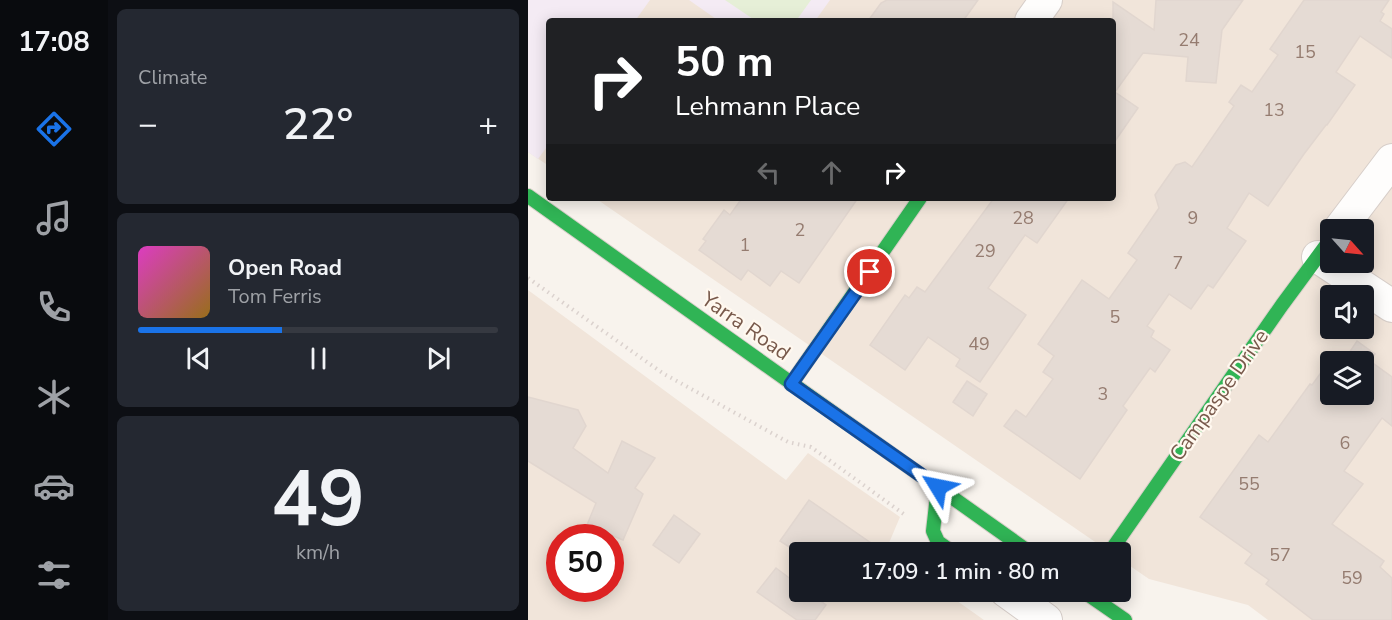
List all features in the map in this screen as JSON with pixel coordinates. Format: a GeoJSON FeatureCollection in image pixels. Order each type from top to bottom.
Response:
{"type":"FeatureCollection","features":[{"type":"Feature","properties":{"kind":"main road","name":"Yarra Road"},"geometry":{"type":"LineString","coordinates":[[528,196],[1015,542]]}},
{"type":"Feature","properties":{"kind":"main road"},"geometry":{"type":"LineString","coordinates":[[791,384],[918,201]]}},
{"type":"Feature","properties":{"kind":"main road","name":"Campaspe Drive"},"geometry":{"type":"LineString","coordinates":[[1117,542],[1320,255]]}},
{"type":"Feature","properties":{"kind":"main road"},"geometry":{"type":"LineString","coordinates":[[938,487],[933,531],[938,542]]}},
{"type":"Feature","properties":{"kind":"main road"},"geometry":{"type":"LineString","coordinates":[[1099,602],[1125,620]]}},
{"type":"Feature","properties":{"kind":"street"},"geometry":{"type":"LineString","coordinates":[[1033,18],[1046,0]]}},
{"type":"Feature","properties":{"kind":"street"},"geometry":{"type":"LineString","coordinates":[[1347,219],[1392,160]]}},
{"type":"Feature","properties":{"kind":"street"},"geometry":{"type":"LineString","coordinates":[[1353,273],[1392,306]]}},
{"type":"Feature","properties":{"kind":"street"},"geometry":{"type":"LineString","coordinates":[[1021,602],[1046,620]]}},
{"type":"Feature","properties":{"kind":"path"},"geometry":{"type":"LineString","coordinates":[[528,278],[664,374],[788,442],[811,447],[890,502],[938,542]]}},
{"type":"Feature","properties":{"kind":"shaded area"},"geometry":{"type":"Polygon","coordinates":[[[528,0],[1392,0],[1392,620],[1268,620],[1248,605],[1149,579],[1131,567],[1131,542],[1095,542],[599,201],[1116,201],[1116,18],[546,18],[546,164],[528,152],[528,0]]]}},
{"type":"Feature","properties":{"kind":"shaded area"},"geometry":{"type":"Polygon","coordinates":[[[528,0],[650,0],[637,18],[546,18],[546,148],[538,159],[528,152],[528,0]]]}},
{"type":"Feature","properties":{"kind":"shaded area"},"geometry":{"type":"Polygon","coordinates":[[[689,0],[830,0],[817,18],[715,18],[689,0]]]}},
{"type":"Feature","properties":{"kind":"shaded area"},"geometry":{"type":"Polygon","coordinates":[[[528,290],[786,480],[808,453],[900,517],[889,542],[789,542],[789,602],[959,602],[984,620],[528,620],[528,290]]]}},
{"type":"Feature","properties":{"kind":"green space"},"geometry":{"type":"Polygon","coordinates":[[[725,0],[811,0],[798,18],[752,18],[725,0]]]}},
{"type":"Feature","properties":{"kind":"building"},"geometry":{"type":"Polygon","coordinates":[[[887,0],[978,0],[965,18],[870,18],[881,3],[887,0]]]}},
{"type":"Feature","properties":{"kind":"building"},"geometry":{"type":"Polygon","coordinates":[[[1156,0],[1243,0],[1222,30],[1216,83],[1186,81],[1188,57],[1143,53],[1116,91],[1116,18],[1113,18],[1113,2],[1154,30],[1156,0]]]}},
{"type":"Feature","properties":{"kind":"building"},"geometry":{"type":"Polygon","coordinates":[[[1304,0],[1389,0],[1381,12],[1384,14],[1380,21],[1392,29],[1392,58],[1360,36],[1336,72],[1355,85],[1268,206],[1249,193],[1227,228],[1246,241],[1213,288],[1208,285],[1191,309],[1169,294],[1147,326],[1154,331],[1151,337],[1170,350],[1155,372],[1150,368],[1123,406],[1127,410],[1080,479],[1004,426],[1016,410],[1026,417],[1053,379],[1043,372],[1054,356],[1038,344],[1082,280],[1109,299],[1137,260],[1128,253],[1159,208],[1155,195],[1176,165],[1185,162],[1192,167],[1234,106],[1229,102],[1241,85],[1252,92],[1278,55],[1270,49],[1304,0]]]}},
{"type":"Feature","properties":{"kind":"building"},"geometry":{"type":"Polygon","coordinates":[[[1116,93],[1138,108],[1116,140],[1116,93]]]}},
{"type":"Feature","properties":{"kind":"building"},"geometry":{"type":"Polygon","coordinates":[[[740,201],[856,201],[799,283],[781,271],[770,286],[748,270],[741,280],[699,250],[706,241],[703,239],[724,210],[730,215],[740,201]]]}},
{"type":"Feature","properties":{"kind":"building"},"geometry":{"type":"Polygon","coordinates":[[[992,201],[1067,201],[1037,243],[1025,235],[988,288],[1026,315],[980,382],[956,366],[960,359],[928,337],[905,370],[870,345],[905,295],[909,298],[917,287],[925,292],[992,201]]]}},
{"type":"Feature","properties":{"kind":"building"},"geometry":{"type":"Polygon","coordinates":[[[1357,341],[1371,351],[1350,351],[1357,341]]]}},
{"type":"Feature","properties":{"kind":"building"},"geometry":{"type":"Polygon","coordinates":[[[1374,364],[1392,377],[1392,426],[1382,418],[1344,471],[1363,484],[1332,524],[1384,561],[1380,567],[1392,578],[1392,620],[1313,620],[1266,584],[1269,580],[1245,563],[1252,554],[1200,517],[1259,435],[1268,442],[1310,384],[1312,385],[1320,374],[1320,405],[1374,405],[1374,364]]]}},
{"type":"Feature","properties":{"kind":"building"},"geometry":{"type":"Polygon","coordinates":[[[967,381],[987,394],[973,416],[953,402],[967,381]]]}},
{"type":"Feature","properties":{"kind":"building"},"geometry":{"type":"Polygon","coordinates":[[[528,397],[578,410],[586,426],[573,448],[608,473],[622,441],[655,458],[635,488],[643,494],[624,538],[624,524],[587,524],[596,503],[528,461],[528,397]]]}},
{"type":"Feature","properties":{"kind":"building"},"geometry":{"type":"Polygon","coordinates":[[[809,500],[870,542],[789,542],[789,547],[780,541],[809,500]]]}},
{"type":"Feature","properties":{"kind":"building"},"geometry":{"type":"Polygon","coordinates":[[[674,515],[700,534],[679,563],[653,545],[674,515]]]}},
{"type":"Feature","properties":{"kind":"building"},"geometry":{"type":"Polygon","coordinates":[[[776,568],[789,578],[789,602],[822,602],[826,605],[815,620],[797,620],[757,592],[776,568]]]}},
{"type":"Feature","properties":{"kind":"traffic: fast"},"geometry":{"type":"LineString","coordinates":[[528,196],[1015,542]]}},
{"type":"Feature","properties":{"kind":"traffic: fast"},"geometry":{"type":"LineString","coordinates":[[791,384],[918,201]]}},
{"type":"Feature","properties":{"kind":"traffic: fast"},"geometry":{"type":"LineString","coordinates":[[1117,542],[1320,254]]}},
{"type":"Feature","properties":{"kind":"traffic: fast"},"geometry":{"type":"LineString","coordinates":[[938,487],[933,531],[938,542]]}},
{"type":"Feature","properties":{"kind":"traffic: fast"},"geometry":{"type":"LineString","coordinates":[[1099,602],[1125,620]]}},
{"type":"Feature","properties":{"kind":"route"},"geometry":{"type":"LineString","coordinates":[[870,272],[791,384],[938,487]]}}]}
